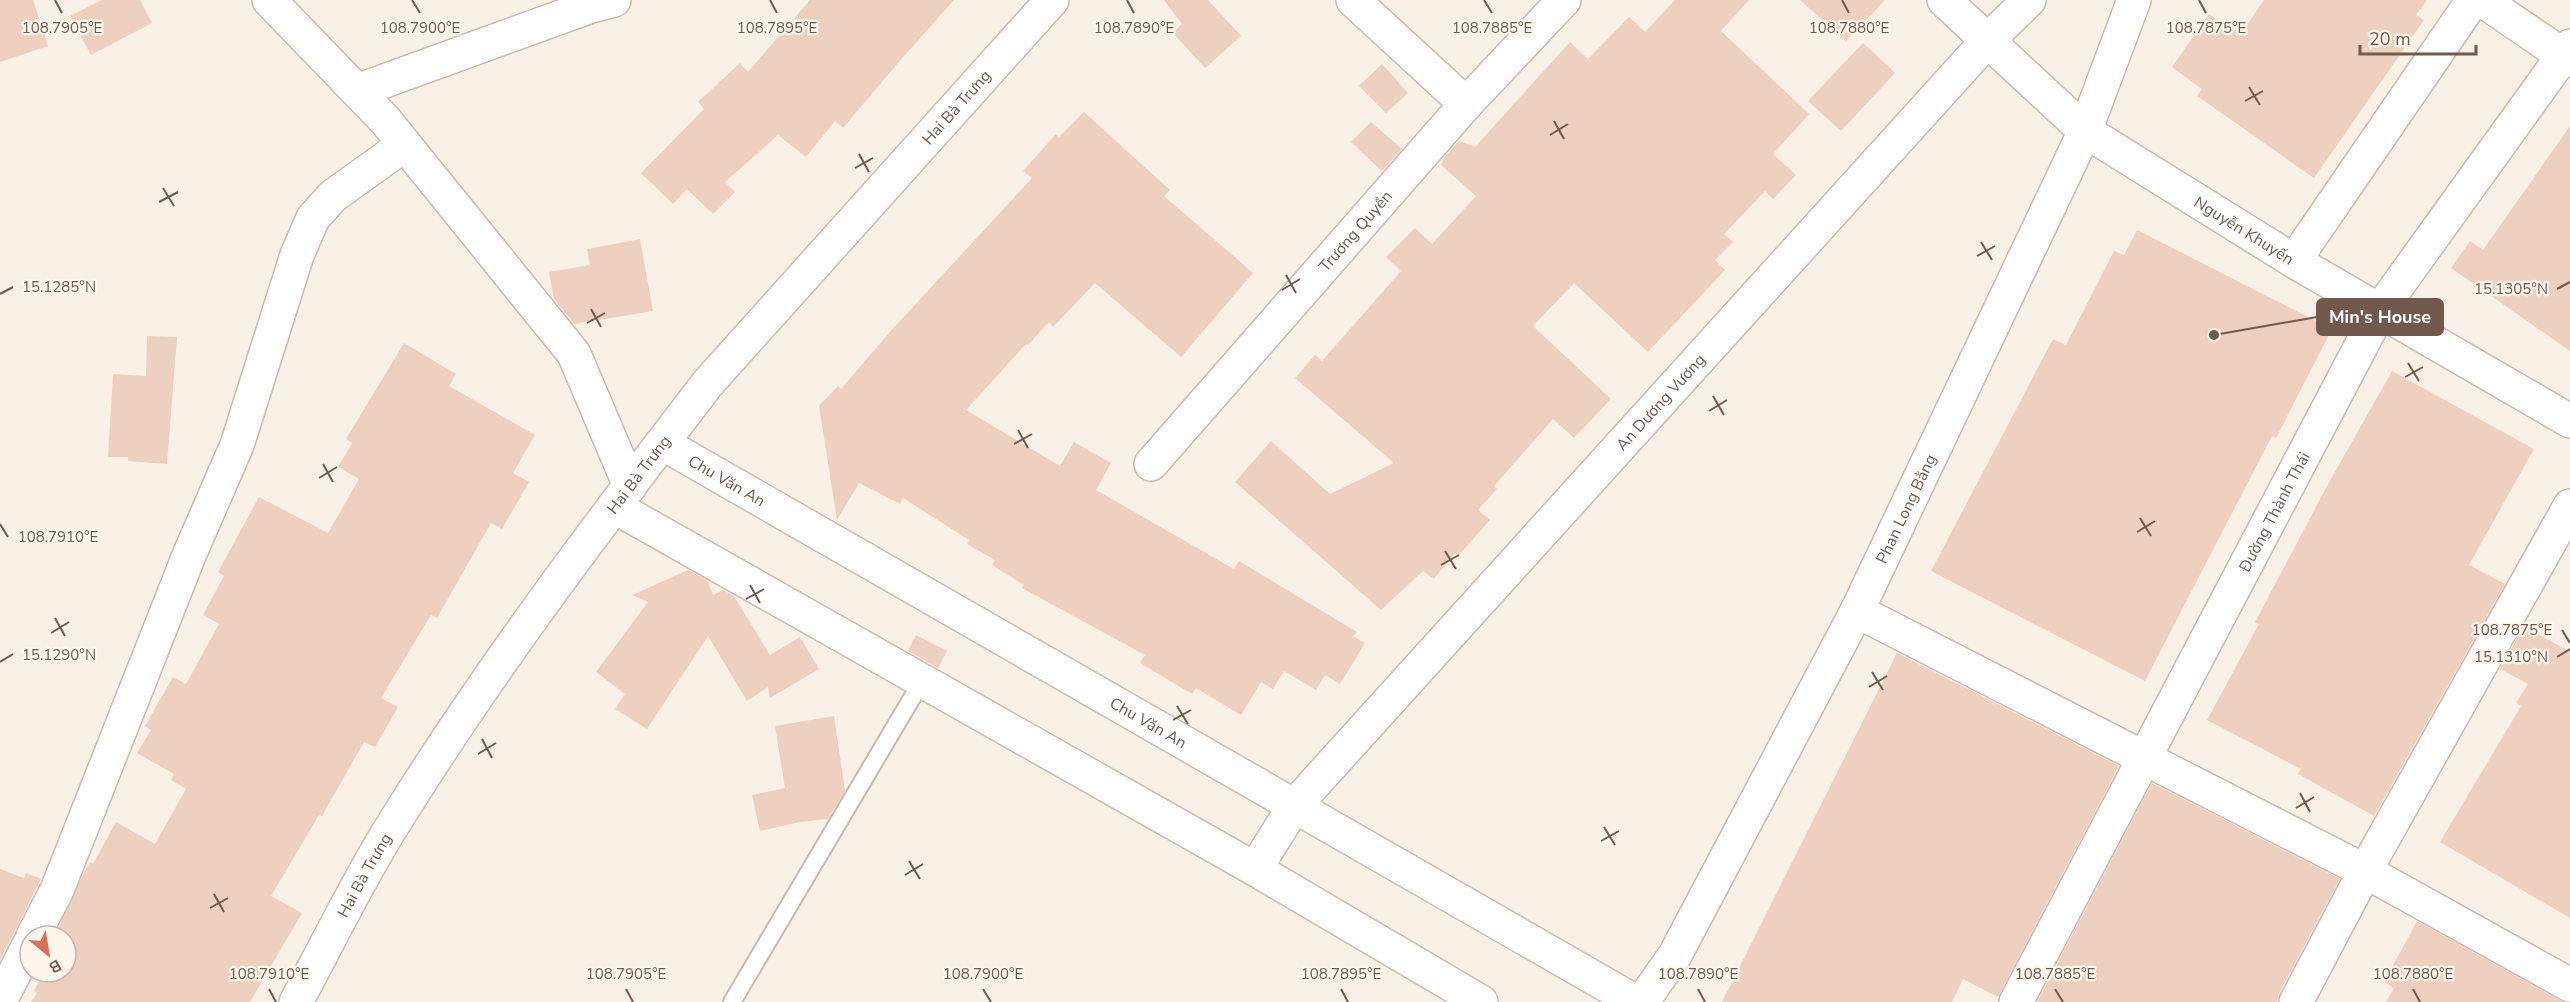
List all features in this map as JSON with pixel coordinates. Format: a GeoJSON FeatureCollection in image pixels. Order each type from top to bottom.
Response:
{"type":"FeatureCollection","features":[{"type":"Feature","properties":{"kind":"street"},"geometry":{"type":"LineString","coordinates":[[269,0],[385,120],[574,354],[622,497],[922,681],[1255,869],[1481,1002]]}},
{"type":"Feature","properties":{"kind":"street"},"geometry":{"type":"LineString","coordinates":[[357,91],[591,6],[614,0]]}},
{"type":"Feature","properties":{"kind":"street","name":"Hai Bà Trưng"},"geometry":{"type":"LineString","coordinates":[[296,1002],[393,824],[519,634],[662,443],[708,383],[1052,0]]}},
{"type":"Feature","properties":{"kind":"street"},"geometry":{"type":"LineString","coordinates":[[1353,0],[1466,104]]}},
{"type":"Feature","properties":{"kind":"street","name":"Trương Quyền"},"geometry":{"type":"LineString","coordinates":[[1151,464],[1466,104],[1564,0]]}},
{"type":"Feature","properties":{"kind":"street","name":"Nguyễn Khuyến"},"geometry":{"type":"LineString","coordinates":[[1944,0],[2085,131],[2294,261],[2570,421]]}},
{"type":"Feature","properties":{"kind":"street","name":"An Dương Vương"},"geometry":{"type":"LineString","coordinates":[[1255,869],[1295,805],[1987,41],[2029,0]]}},
{"type":"Feature","properties":{"kind":"street","name":"Phan Long Bằng"},"geometry":{"type":"LineString","coordinates":[[1642,1002],[1675,955],[1857,611],[2085,131],[2134,0]]}},
{"type":"Feature","properties":{"kind":"street"},"geometry":{"type":"LineString","coordinates":[[2294,261],[2473,0]]}},
{"type":"Feature","properties":{"kind":"street"},"geometry":{"type":"LineString","coordinates":[[2482,0],[2568,54]]}},
{"type":"Feature","properties":{"kind":"street","name":"Đường Thành Thái"},"geometry":{"type":"LineString","coordinates":[[2016,1002],[2380,310],[2568,54]]}},
{"type":"Feature","properties":{"kind":"street"},"geometry":{"type":"LineString","coordinates":[[39,924],[57,890],[190,553],[237,445],[297,255],[314,218],[333,196],[404,145]]}},
{"type":"Feature","properties":{"kind":"street","name":"Chu Văn An"},"geometry":{"type":"LineString","coordinates":[[662,443],[1636,1002]]}},
{"type":"Feature","properties":{"kind":"street"},"geometry":{"type":"LineString","coordinates":[[2296,1002],[2365,871],[2570,506]]}},
{"type":"Feature","properties":{"kind":"street"},"geometry":{"type":"LineString","coordinates":[[1857,611],[2365,871],[2570,985]]}},
{"type":"Feature","properties":{"kind":"street"},"geometry":{"type":"LineString","coordinates":[[0,1001],[18,966]]}},
{"type":"Feature","properties":{"kind":"lane"},"geometry":{"type":"LineString","coordinates":[[732,1002],[922,681]]}},
{"type":"Feature","properties":{"kind":"building"},"geometry":{"type":"Polygon","coordinates":[[[0,0],[33,0],[48,46],[0,62],[0,0]]]}},
{"type":"Feature","properties":{"kind":"building"},"geometry":{"type":"Polygon","coordinates":[[[102,0],[140,0],[152,23],[91,55],[70,16],[102,0]]]}},
{"type":"Feature","properties":{"kind":"building"},"geometry":{"type":"Polygon","coordinates":[[[810,0],[954,0],[843,128],[835,121],[806,157],[778,135],[725,182],[735,192],[713,214],[687,189],[673,204],[641,173],[704,109],[698,102],[740,63],[748,72],[810,0]]]}},
{"type":"Feature","properties":{"kind":"building"},"geometry":{"type":"Polygon","coordinates":[[[1164,0],[1208,0],[1241,36],[1205,68],[1173,33],[1182,24],[1164,0]]]}},
{"type":"Feature","properties":{"kind":"building"},"geometry":{"type":"Polygon","coordinates":[[[1675,0],[1749,0],[1721,31],[1809,114],[1773,154],[1796,175],[1773,199],[1765,191],[1724,234],[1733,242],[1715,260],[1725,270],[1648,352],[1574,283],[1533,326],[1611,399],[1574,438],[1553,419],[1494,486],[1497,489],[1478,510],[1490,520],[1458,556],[1455,553],[1434,579],[1423,571],[1381,610],[1235,482],[1271,441],[1330,494],[1394,463],[1295,378],[1315,355],[1322,361],[1401,271],[1386,257],[1415,228],[1432,244],[1476,196],[1441,165],[1459,141],[1475,147],[1570,42],[1588,59],[1629,17],[1645,32],[1675,0]]]}},
{"type":"Feature","properties":{"kind":"building"},"geometry":{"type":"Polygon","coordinates":[[[1800,0],[1885,0],[1846,41],[1800,0]]]}},
{"type":"Feature","properties":{"kind":"building"},"geometry":{"type":"Polygon","coordinates":[[[2264,0],[2427,0],[2416,15],[2424,20],[2314,178],[2197,96],[2202,89],[2172,67],[2209,14],[2240,35],[2264,0]]]}},
{"type":"Feature","properties":{"kind":"building"},"geometry":{"type":"Polygon","coordinates":[[[1863,43],[1895,73],[1841,131],[1808,101],[1863,43]]]}},
{"type":"Feature","properties":{"kind":"building"},"geometry":{"type":"Polygon","coordinates":[[[1382,64],[1408,93],[1386,113],[1359,86],[1382,64]]]}},
{"type":"Feature","properties":{"kind":"building"},"geometry":{"type":"Polygon","coordinates":[[[1084,112],[1170,190],[1164,196],[1253,273],[1181,357],[1095,283],[1053,327],[1049,322],[1028,345],[1026,344],[966,410],[1060,466],[1074,442],[1111,463],[1096,490],[1234,569],[1239,561],[1357,632],[1353,636],[1365,643],[1340,684],[1325,675],[1316,690],[1284,671],[1273,689],[1261,682],[1241,715],[1196,688],[1192,694],[1140,663],[1145,655],[1022,588],[1024,585],[992,565],[995,560],[967,544],[969,540],[903,498],[900,504],[859,483],[837,520],[819,406],[838,386],[841,389],[889,333],[1032,178],[1023,171],[1056,134],[1059,137],[1084,112]]]}},
{"type":"Feature","properties":{"kind":"building"},"geometry":{"type":"Polygon","coordinates":[[[1371,122],[1402,149],[1382,171],[1351,142],[1371,122]]]}},
{"type":"Feature","properties":{"kind":"building"},"geometry":{"type":"Polygon","coordinates":[[[2570,126],[2570,351],[2451,268],[2470,241],[2483,250],[2570,126]]]}},
{"type":"Feature","properties":{"kind":"building"},"geometry":{"type":"Polygon","coordinates":[[[2137,230],[2332,329],[2276,438],[2272,436],[2145,681],[1931,571],[2053,339],[2066,345],[2114,251],[2124,255],[2137,230]]]}},
{"type":"Feature","properties":{"kind":"building"},"geometry":{"type":"Polygon","coordinates":[[[640,239],[653,311],[574,324],[554,299],[549,272],[590,265],[587,249],[640,239]]]}},
{"type":"Feature","properties":{"kind":"building"},"geometry":{"type":"Polygon","coordinates":[[[147,336],[177,337],[167,464],[128,461],[128,457],[108,457],[113,374],[146,376],[147,336]]]}},
{"type":"Feature","properties":{"kind":"building"},"geometry":{"type":"Polygon","coordinates":[[[404,343],[456,374],[449,386],[535,435],[513,473],[529,482],[502,529],[491,523],[437,618],[431,615],[381,698],[398,707],[375,747],[364,742],[322,816],[319,815],[271,896],[302,913],[250,1002],[31,1002],[37,993],[34,991],[38,984],[78,984],[78,924],[60,924],[83,874],[90,862],[93,864],[116,822],[155,844],[186,789],[171,780],[174,774],[137,753],[151,730],[145,726],[173,677],[186,684],[219,624],[203,615],[224,576],[218,572],[259,497],[328,533],[359,479],[338,467],[352,443],[346,439],[404,343]]]}},
{"type":"Feature","properties":{"kind":"building"},"geometry":{"type":"Polygon","coordinates":[[[2392,371],[2534,449],[2469,565],[2505,584],[2374,816],[2298,774],[2301,769],[2207,720],[2259,624],[2255,622],[2327,486],[2392,371]]]}},
{"type":"Feature","properties":{"kind":"building"},"geometry":{"type":"Polygon","coordinates":[[[688,570],[707,580],[713,595],[723,590],[734,596],[770,655],[800,637],[819,669],[770,698],[768,687],[747,701],[708,636],[647,729],[615,709],[625,694],[596,672],[648,602],[632,595],[688,570]]]}},
{"type":"Feature","properties":{"kind":"building"},"geometry":{"type":"Polygon","coordinates":[[[2524,626],[2570,652],[2570,918],[2440,842],[2521,706],[2516,703],[2528,684],[2500,669],[2524,626]]]}},
{"type":"Feature","properties":{"kind":"building"},"geometry":{"type":"Polygon","coordinates":[[[916,635],[947,651],[938,668],[908,651],[916,635]]]}},
{"type":"Feature","properties":{"kind":"building"},"geometry":{"type":"Polygon","coordinates":[[[1897,653],[2119,766],[1998,997],[1963,979],[1952,1002],[1722,1002],[1897,653]]]}},
{"type":"Feature","properties":{"kind":"building"},"geometry":{"type":"Polygon","coordinates":[[[834,716],[845,791],[828,819],[800,822],[760,831],[752,795],[785,788],[775,726],[834,716]]]}},
{"type":"Feature","properties":{"kind":"building"},"geometry":{"type":"Polygon","coordinates":[[[2152,783],[2340,879],[2279,993],[2277,1002],[2037,1002],[2152,783]]]}},
{"type":"Feature","properties":{"kind":"building"},"geometry":{"type":"Polygon","coordinates":[[[0,869],[24,878],[26,873],[41,879],[0,960],[0,869]]]}},
{"type":"Feature","properties":{"kind":"building"},"geometry":{"type":"Polygon","coordinates":[[[2417,921],[2563,1002],[2386,1002],[2394,988],[2384,982],[2417,921]]]}},
{"type":"Feature","properties":{"kind":"place","name":"Min's House"},"geometry":{"type":"Point","coordinates":[2214,335]}}]}
